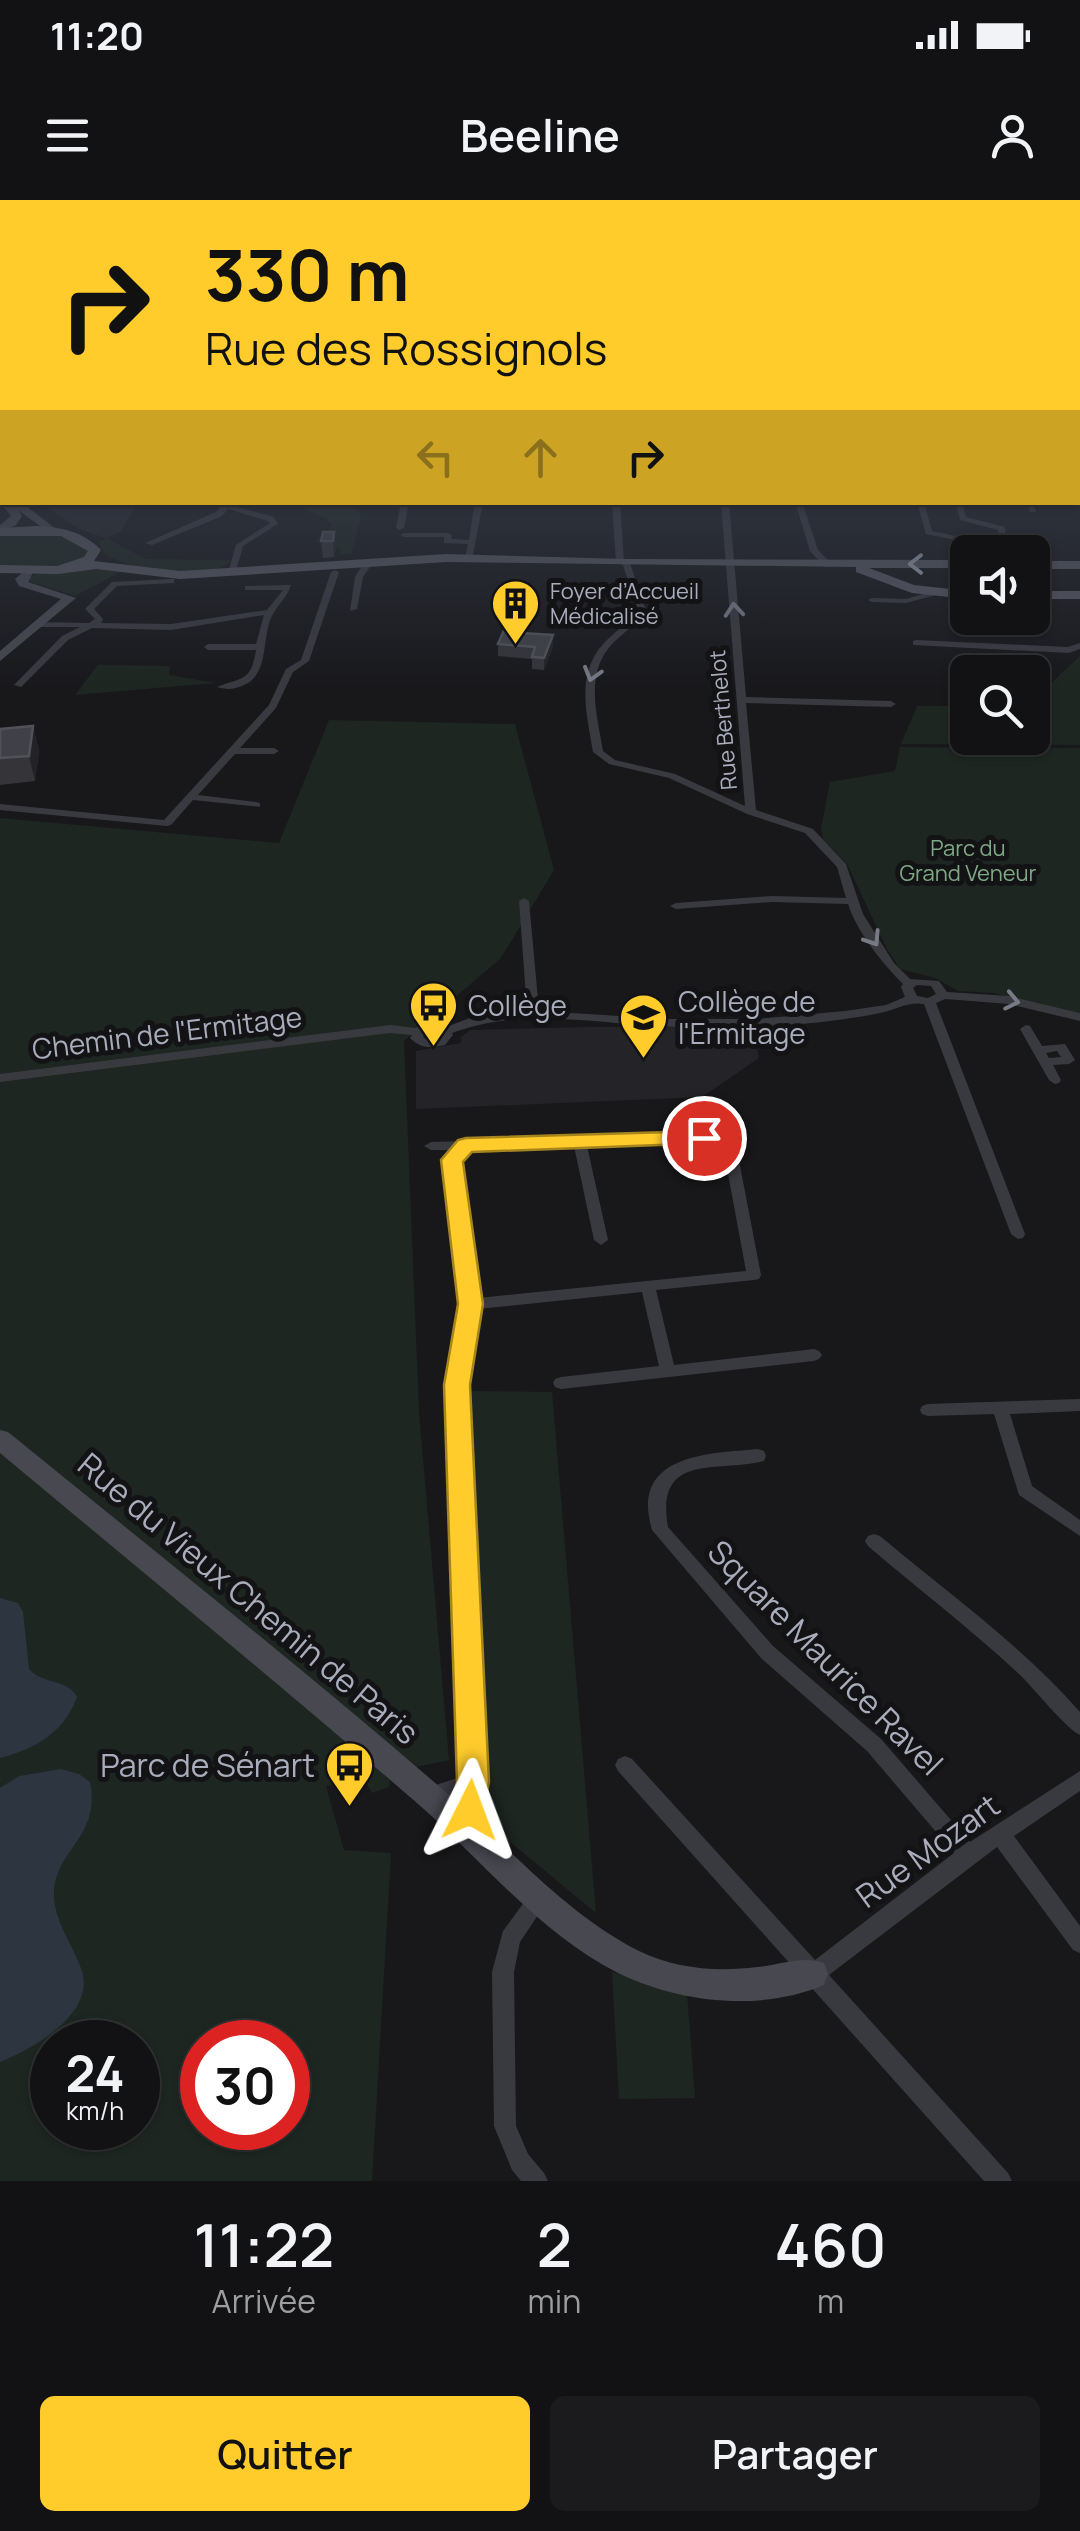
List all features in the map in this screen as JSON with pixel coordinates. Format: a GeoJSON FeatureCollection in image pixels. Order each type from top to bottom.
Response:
{"type":"FeatureCollection","features":[{"type":"Feature","properties":{"kind":"main road"},"geometry":{"type":"LineString","coordinates":[[0,530],[51,530],[85,541],[117,563],[156,571],[316,568]]}},
{"type":"Feature","properties":{"kind":"main road"},"geometry":{"type":"LineString","coordinates":[[73,567],[89,560],[95,550]]}},
{"type":"Feature","properties":{"kind":"main road"},"geometry":{"type":"LineString","coordinates":[[0,569],[28,571],[96,565],[180,575],[470,558],[864,567],[950,564]]}},
{"type":"Feature","properties":{"kind":"main road"},"geometry":{"type":"LineString","coordinates":[[1050,564],[1080,564]]}},
{"type":"Feature","properties":{"kind":"main road"},"geometry":{"type":"LineString","coordinates":[[864,567],[903,587],[950,594]]}},
{"type":"Feature","properties":{"kind":"main road"},"geometry":{"type":"LineString","coordinates":[[1050,595],[1080,595]]}},
{"type":"Feature","properties":{"kind":"street"},"geometry":{"type":"LineString","coordinates":[[0,530],[17,516],[10,506]]}},
{"type":"Feature","properties":{"kind":"street"},"geometry":{"type":"LineString","coordinates":[[19,506],[51,530]]}},
{"type":"Feature","properties":{"kind":"street"},"geometry":{"type":"LineString","coordinates":[[149,543],[219,514],[225,506]]}},
{"type":"Feature","properties":{"kind":"street"},"geometry":{"type":"LineString","coordinates":[[233,569],[240,545],[274,524],[271,519],[234,506]]}},
{"type":"Feature","properties":{"kind":"street"},"geometry":{"type":"LineString","coordinates":[[404,506],[402,531],[448,535],[448,541],[473,542]]}},
{"type":"Feature","properties":{"kind":"street"},"geometry":{"type":"LineString","coordinates":[[470,558],[478,506]]}},
{"type":"Feature","properties":{"kind":"street"},"geometry":{"type":"LineString","coordinates":[[617,506],[623,563],[641,608],[640,616],[612,639],[591,664],[586,693],[598,752],[612,762],[683,780],[751,812],[810,832],[842,866],[851,902],[890,965],[910,984]]}},
{"type":"Feature","properties":{"kind":"street","name":"Rue Berthelot"},"geometry":{"type":"LineString","coordinates":[[725,506],[751,812]]}},
{"type":"Feature","properties":{"kind":"street"},"geometry":{"type":"LineString","coordinates":[[799,506],[814,551],[828,565]]}},
{"type":"Feature","properties":{"kind":"street"},"geometry":{"type":"LineString","coordinates":[[921,506],[929,532],[950,537]]}},
{"type":"Feature","properties":{"kind":"street"},"geometry":{"type":"LineString","coordinates":[[959,506],[963,518],[1002,529],[1003,535]]}},
{"type":"Feature","properties":{"kind":"street"},"geometry":{"type":"LineString","coordinates":[[353,608],[359,577],[367,565]]}},
{"type":"Feature","properties":{"kind":"street"},"geometry":{"type":"LineString","coordinates":[[0,658],[70,598],[23,584],[21,579],[28,571]]}},
{"type":"Feature","properties":{"kind":"street"},"geometry":{"type":"LineString","coordinates":[[0,807],[167,823],[273,706],[289,671],[305,661],[336,572]]}},
{"type":"Feature","properties":{"kind":"street"},"geometry":{"type":"LineString","coordinates":[[97,622],[99,618],[89,608],[115,584],[171,582]]}},
{"type":"Feature","properties":{"kind":"street"},"geometry":{"type":"LineString","coordinates":[[40,624],[126,628],[207,623],[270,612],[281,602],[288,587],[248,588]]}},
{"type":"Feature","properties":{"kind":"street"},"geometry":{"type":"LineString","coordinates":[[872,600],[906,601],[934,593]]}},
{"type":"Feature","properties":{"kind":"street"},"geometry":{"type":"LineString","coordinates":[[221,686],[244,684],[260,661],[270,612]]}},
{"type":"Feature","properties":{"kind":"street"},"geometry":{"type":"LineString","coordinates":[[18,685],[65,638],[97,622],[197,618],[207,623]]}},
{"type":"Feature","properties":{"kind":"street"},"geometry":{"type":"LineString","coordinates":[[116,644],[126,628]]}},
{"type":"Feature","properties":{"kind":"street"},"geometry":{"type":"LineString","coordinates":[[916,643],[1069,650],[1080,646]]}},
{"type":"Feature","properties":{"kind":"street"},"geometry":{"type":"LineString","coordinates":[[208,647],[261,647]]}},
{"type":"Feature","properties":{"kind":"street"},"geometry":{"type":"LineString","coordinates":[[741,700],[891,704]]}},
{"type":"Feature","properties":{"kind":"street"},"geometry":{"type":"LineString","coordinates":[[233,751],[274,750]]}},
{"type":"Feature","properties":{"kind":"street"},"geometry":{"type":"LineString","coordinates":[[191,797],[256,805]]}},
{"type":"Feature","properties":{"kind":"street"},"geometry":{"type":"LineString","coordinates":[[676,906],[772,899],[851,902]]}},
{"type":"Feature","properties":{"kind":"street"},"geometry":{"type":"LineString","coordinates":[[524,900],[533,1017],[712,1024],[816,1019],[894,1006],[912,998],[1010,1000],[1080,1017]]}},
{"type":"Feature","properties":{"kind":"street"},"geometry":{"type":"LineString","coordinates":[[912,998],[907,991],[910,984],[921,980],[935,983],[943,990],[936,999]]}},
{"type":"Feature","properties":{"kind":"street"},"geometry":{"type":"LineString","coordinates":[[936,999],[1018,1234]]}},
{"type":"Feature","properties":{"kind":"street","name":"Chemin de l'Ermitage"},"geometry":{"type":"LineString","coordinates":[[0,1078],[390,1029],[417,1032],[434,1026],[446,1032],[472,1022],[533,1017]]}},
{"type":"Feature","properties":{"kind":"street"},"geometry":{"type":"LineString","coordinates":[[1026,1030],[1055,1080]]}},
{"type":"Feature","properties":{"kind":"street"},"geometry":{"type":"LineString","coordinates":[[1041,1056],[1074,1061]]}},
{"type":"Feature","properties":{"kind":"street"},"geometry":{"type":"LineString","coordinates":[[432,1146],[704,1138],[730,1150],[754,1275],[471,1304]]}},
{"type":"Feature","properties":{"kind":"street"},"geometry":{"type":"LineString","coordinates":[[580,1142],[600,1240]]}},
{"type":"Feature","properties":{"kind":"street"},"geometry":{"type":"LineString","coordinates":[[463,1826],[470,1810],[473,1782],[457,1385],[471,1304],[452,1160],[466,1145]]}},
{"type":"Feature","properties":{"kind":"street"},"geometry":{"type":"LineString","coordinates":[[648,1286],[668,1371]]}},
{"type":"Feature","properties":{"kind":"street"},"geometry":{"type":"LineString","coordinates":[[560,1383],[814,1355]]}},
{"type":"Feature","properties":{"kind":"street"},"geometry":{"type":"LineString","coordinates":[[928,1410],[1080,1405]]}},
{"type":"Feature","properties":{"kind":"street"},"geometry":{"type":"LineString","coordinates":[[1000,1408],[1025,1490],[1080,1529]]}},
{"type":"Feature","properties":{"kind":"street","name":"Rue du Vieux Chemin de Paris"},"geometry":{"type":"LineString","coordinates":[[0,1439],[430,1796],[541,1896],[619,1956],[664,1976],[710,1984],[758,1985],[813,1974]]}},
{"type":"Feature","properties":{"kind":"street","name":"Square Maurice Ravel"},"geometry":{"type":"LineString","coordinates":[[758,1456],[696,1463],[672,1472],[658,1485],[653,1506],[660,1530],[767,1652],[874,1745],[968,1855]]}},
{"type":"Feature","properties":{"kind":"street"},"geometry":{"type":"LineString","coordinates":[[874,1541],[998,1640],[1052,1692],[1080,1726]]}},
{"type":"Feature","properties":{"kind":"street"},"geometry":{"type":"LineString","coordinates":[[625,1765],[1000,2181]]}},
{"type":"Feature","properties":{"kind":"street","name":"Rue Mozart"},"geometry":{"type":"LineString","coordinates":[[813,1974],[968,1855],[1080,1780]]}},
{"type":"Feature","properties":{"kind":"street"},"geometry":{"type":"LineString","coordinates":[[430,1796],[473,1782]]}},
{"type":"Feature","properties":{"kind":"street"},"geometry":{"type":"LineString","coordinates":[[1000,1834],[1080,1943]]}},
{"type":"Feature","properties":{"kind":"street"},"geometry":{"type":"LineString","coordinates":[[536,2181],[520,2162],[505,2126],[503,1972],[510,1938],[541,1896]]}},
{"type":"Feature","properties":{"kind":"shaded area"},"geometry":{"type":"Polygon","coordinates":[[[47,506],[135,506],[121,532],[106,538],[80,530],[47,506]]]}},
{"type":"Feature","properties":{"kind":"shaded area"},"geometry":{"type":"Polygon","coordinates":[[[753,1027],[759,1058],[702,1097],[416,1109],[416,1051],[461,1043],[461,1037],[470,1030],[753,1027]]]}},
{"type":"Feature","properties":{"kind":"shaded area"},"geometry":{"type":"Polygon","coordinates":[[[0,1598],[18,1603],[23,1612],[29,1669],[67,1687],[77,1697],[64,1720],[47,1738],[0,1758],[0,1598]]]}},
{"type":"Feature","properties":{"kind":"shaded area"},"geometry":{"type":"Polygon","coordinates":[[[61,1769],[90,1782],[89,1816],[62,1863],[54,1890],[56,1911],[82,1971],[84,1987],[66,2020],[30,2020],[30,2047],[0,2062],[0,1788],[19,1776],[61,1769]]]}},
{"type":"Feature","properties":{"kind":"green space"},"geometry":{"type":"Polygon","coordinates":[[[305,506],[349,506],[358,510],[361,516],[351,554],[340,554],[340,548],[316,541],[332,525],[326,518],[304,510],[305,506]]]}},
{"type":"Feature","properties":{"kind":"green space"},"geometry":{"type":"Polygon","coordinates":[[[0,533],[58,535],[89,550],[86,557],[59,567],[0,567],[0,533]]]}},
{"type":"Feature","properties":{"kind":"green space"},"geometry":{"type":"Polygon","coordinates":[[[106,538],[146,559],[231,560],[222,567],[189,573],[148,569],[113,559],[103,552],[99,542],[106,538]]]}},
{"type":"Feature","properties":{"kind":"green space"},"geometry":{"type":"Polygon","coordinates":[[[85,567],[122,571],[75,596],[25,580],[36,574],[85,567]]]}},
{"type":"Feature","properties":{"kind":"green space"},"geometry":{"type":"Polygon","coordinates":[[[1080,656],[1080,745],[1050,745],[1050,684],[1080,656]]]}},
{"type":"Feature","properties":{"kind":"green space"},"geometry":{"type":"Polygon","coordinates":[[[98,665],[170,666],[169,675],[216,683],[75,695],[98,665]]]}},
{"type":"Feature","properties":{"kind":"green space"},"geometry":{"type":"Polygon","coordinates":[[[917,706],[950,706],[950,744],[901,744],[917,706]]]}},
{"type":"Feature","properties":{"kind":"green space"},"geometry":{"type":"Polygon","coordinates":[[[329,720],[515,724],[554,870],[501,958],[404,1041],[419,1412],[449,1760],[384,1774],[390,1781],[389,1787],[372,1793],[363,1778],[326,1786],[344,1850],[391,1853],[372,2181],[0,2181],[0,818],[279,843],[329,720]]]}},
{"type":"Feature","properties":{"kind":"green space","name":"Parc du Grand Veneur"},"geometry":{"type":"Polygon","coordinates":[[[900,747],[950,747],[950,755],[1050,755],[1050,748],[1080,748],[1080,1013],[994,993],[958,991],[935,978],[900,969],[847,864],[823,839],[821,828],[830,782],[895,771],[900,747]]]}},
{"type":"Feature","properties":{"kind":"green space"},"geometry":{"type":"Polygon","coordinates":[[[464,1391],[552,1392],[596,1913],[492,1827],[487,1805],[464,1391]]]}},
{"type":"Feature","properties":{"kind":"green space"},"geometry":{"type":"Polygon","coordinates":[[[612,1972],[687,1993],[695,2098],[619,2099],[612,1972]]]}},
{"type":"Feature","properties":{"kind":"building"},"geometry":{"type":"Polygon","coordinates":[[[323,532],[334,532],[333,541],[321,541],[323,532]]]}},
{"type":"Feature","properties":{"kind":"building"},"geometry":{"type":"Polygon","coordinates":[[[512,612],[526,613],[522,633],[553,635],[544,658],[532,657],[535,647],[498,644],[512,612]]]}},
{"type":"Feature","properties":{"kind":"building"},"geometry":{"type":"Polygon","coordinates":[[[33,726],[29,756],[0,758],[0,729],[33,726]]]}},
{"type":"Feature","properties":{"kind":"place","name":"Foyer d’Accueil Médicalisé"},"geometry":{"type":"Point","coordinates":[515,646]}},
{"type":"Feature","properties":{"kind":"place","name":"Collège"},"geometry":{"type":"Point","coordinates":[433,1048]}},
{"type":"Feature","properties":{"kind":"place","name":"Collège de l'Ermitage"},"geometry":{"type":"Point","coordinates":[643,1060]}},
{"type":"Feature","properties":{"kind":"place","name":"Parc de Sénart"},"geometry":{"type":"Point","coordinates":[350,1808]}},
{"type":"Feature","properties":{"kind":"route"},"geometry":{"type":"LineString","coordinates":[[470,1810],[473,1782],[457,1385],[471,1304],[452,1160],[466,1145],[704,1138]]}}]}
